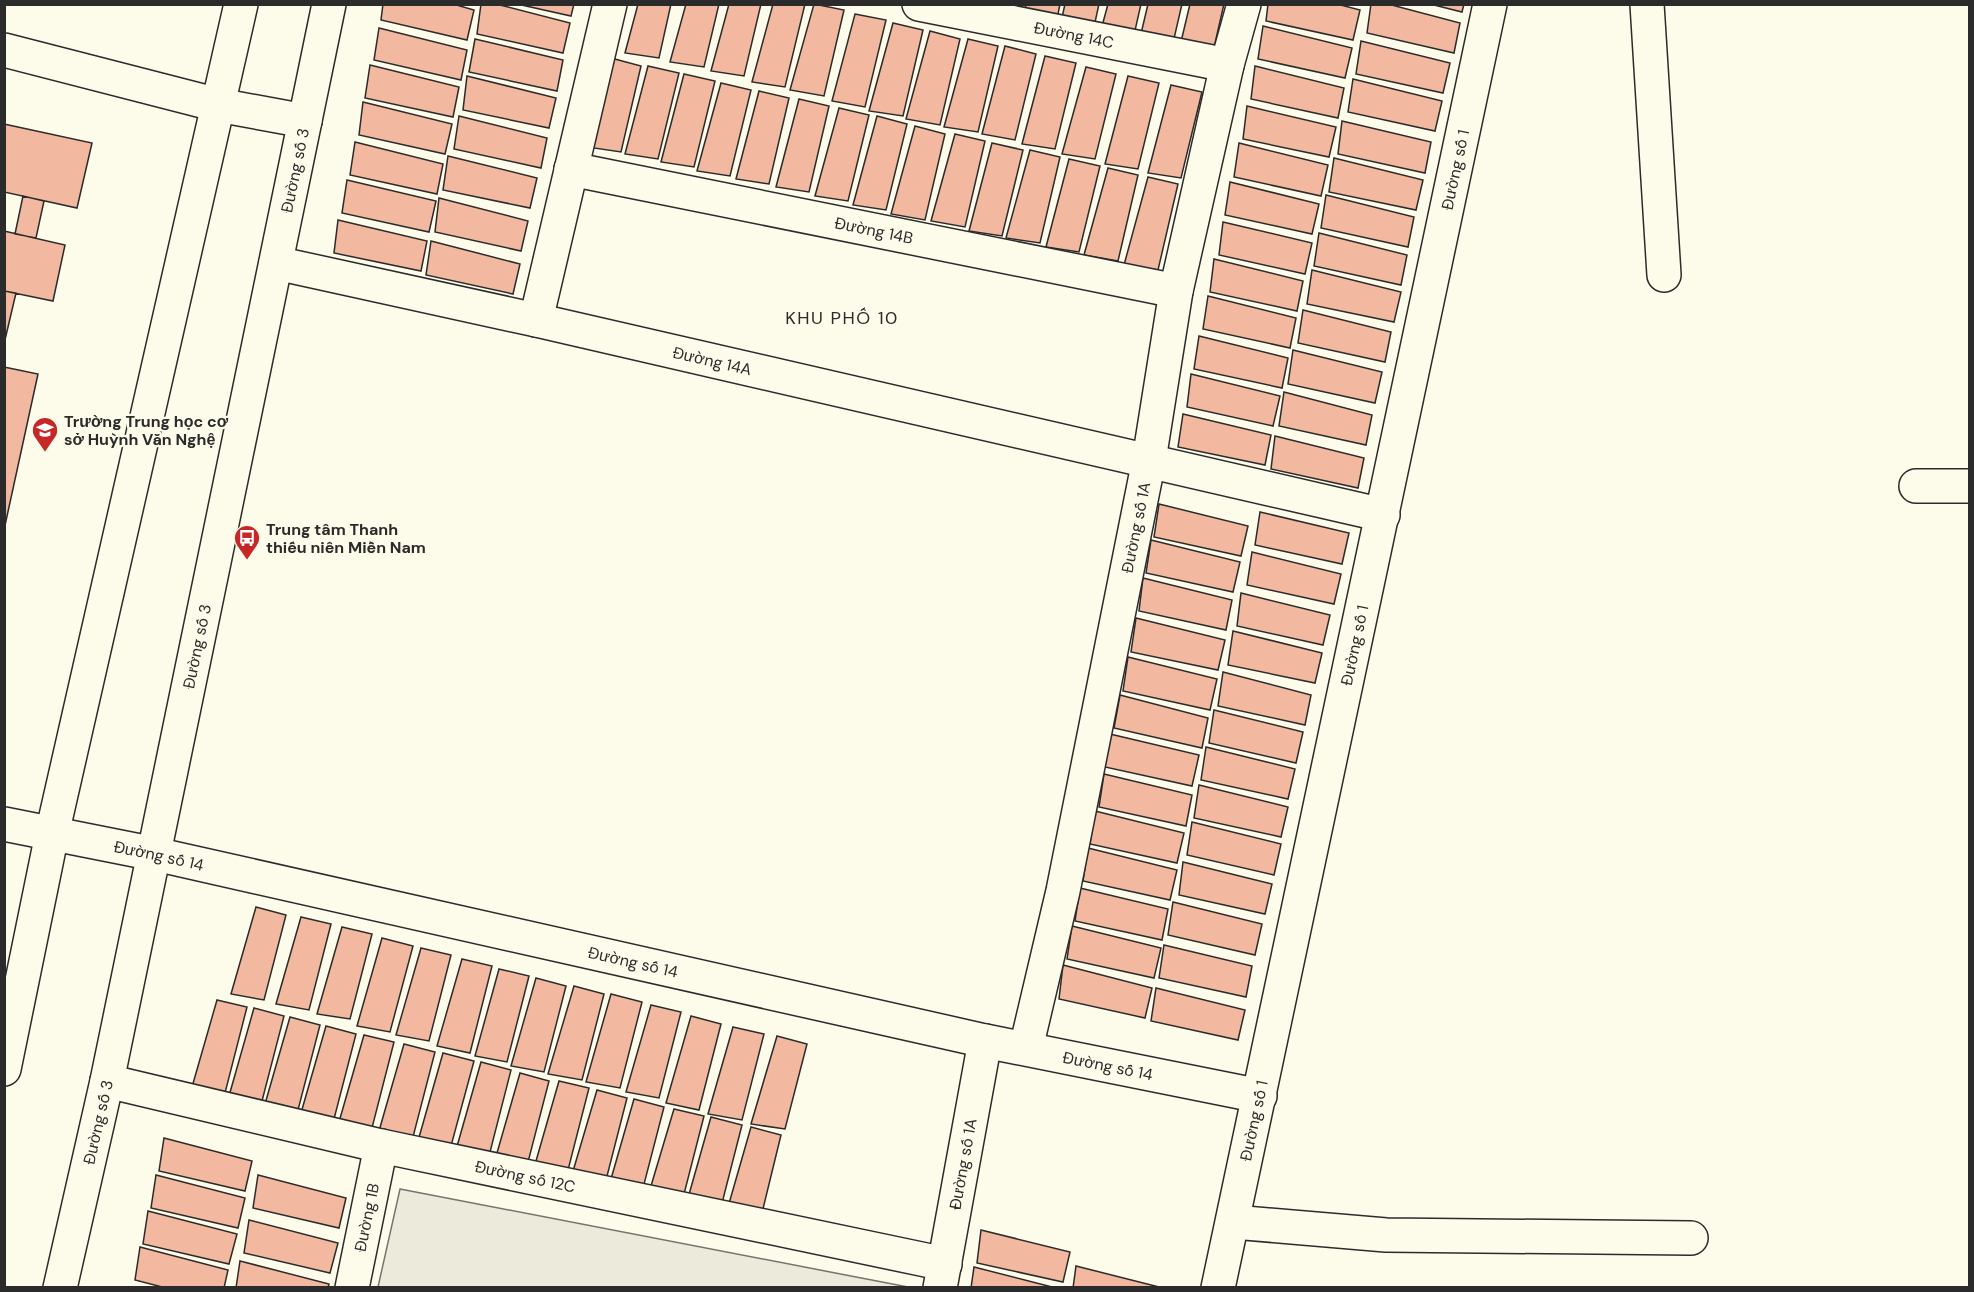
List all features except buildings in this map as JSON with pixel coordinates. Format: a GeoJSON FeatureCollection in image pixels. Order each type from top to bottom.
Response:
{"type":"FeatureCollection","features":[{"type":"Feature","properties":{"kind":"street"},"geometry":{"type":"LineString","coordinates":[[4,1069],[52,834],[241,4]]}},
{"type":"Feature","properties":{"kind":"street","name":"Đường số 3"},"geometry":{"type":"LineString","coordinates":[[60,1287],[155,854],[329,4]]}},
{"type":"Feature","properties":{"kind":"street"},"geometry":{"type":"LineString","coordinates":[[536,320],[610,4]]}},
{"type":"Feature","properties":{"kind":"street","name":"Đường 14C"},"geometry":{"type":"LineString","coordinates":[[919,4],[1227,64]]}},
{"type":"Feature","properties":{"kind":"street","name":"Đường số 1A"},"geometry":{"type":"LineString","coordinates":[[1026,1048],[1063,891],[1149,460],[1176,291],[1227,64],[1244,4]]}},
{"type":"Feature","properties":{"kind":"street","name":"Đường số 1"},"geometry":{"type":"LineString","coordinates":[[1218,1287],[1490,4]]}},
{"type":"Feature","properties":{"kind":"street"},"geometry":{"type":"LineString","coordinates":[[1647,4],[1664,275]]}},
{"type":"Feature","properties":{"kind":"street"},"geometry":{"type":"LineString","coordinates":[[4,50],[218,105],[305,121]]}},
{"type":"Feature","properties":{"kind":"street","name":"Đường 14B"},"geometry":{"type":"LineString","coordinates":[[571,169],[1176,291]]}},
{"type":"Feature","properties":{"kind":"street","name":"Đường 14A"},"geometry":{"type":"LineString","coordinates":[[276,263],[536,320],[1383,515]]}},
{"type":"Feature","properties":{"kind":"street"},"geometry":{"type":"LineString","coordinates":[[1916,486],[1970,486]]}},
{"type":"Feature","properties":{"kind":"street","name":"Đường số 14"},"geometry":{"type":"LineString","coordinates":[[4,824],[155,854],[985,1041],[1260,1096]]}},
{"type":"Feature","properties":{"kind":"street","name":"Đường số 1A"},"geometry":{"type":"LineString","coordinates":[[943,1276],[985,1041]]}},
{"type":"Feature","properties":{"kind":"street","name":"Đường số 12C"},"geometry":{"type":"LineString","coordinates":[[107,1081],[943,1276]]}},
{"type":"Feature","properties":{"kind":"street","name":"Đường 1B"},"geometry":{"type":"LineString","coordinates":[[352,1287],[381,1146]]}},
{"type":"Feature","properties":{"kind":"street"},"geometry":{"type":"LineString","coordinates":[[1233,1222],[1386,1235],[1691,1238]]}},
{"type":"Feature","properties":{"kind":"shaded area"},"geometry":{"type":"Polygon","coordinates":[[[400,1189],[908,1287],[378,1287],[400,1189]]]}},
{"type":"Feature","properties":{"kind":"place","name":"Trường Trung học cơ sở Huỳnh Văn Nghệ"},"geometry":{"type":"Point","coordinates":[45,453]}},
{"type":"Feature","properties":{"kind":"place","name":"Trung tâm Thanh thiếu niên Miền Nam"},"geometry":{"type":"Point","coordinates":[247,561]}},
{"type":"Feature","properties":{"kind":"district","name":"KHU PHỐ 10"},"geometry":{"type":"Point","coordinates":[842,318]}}]}
